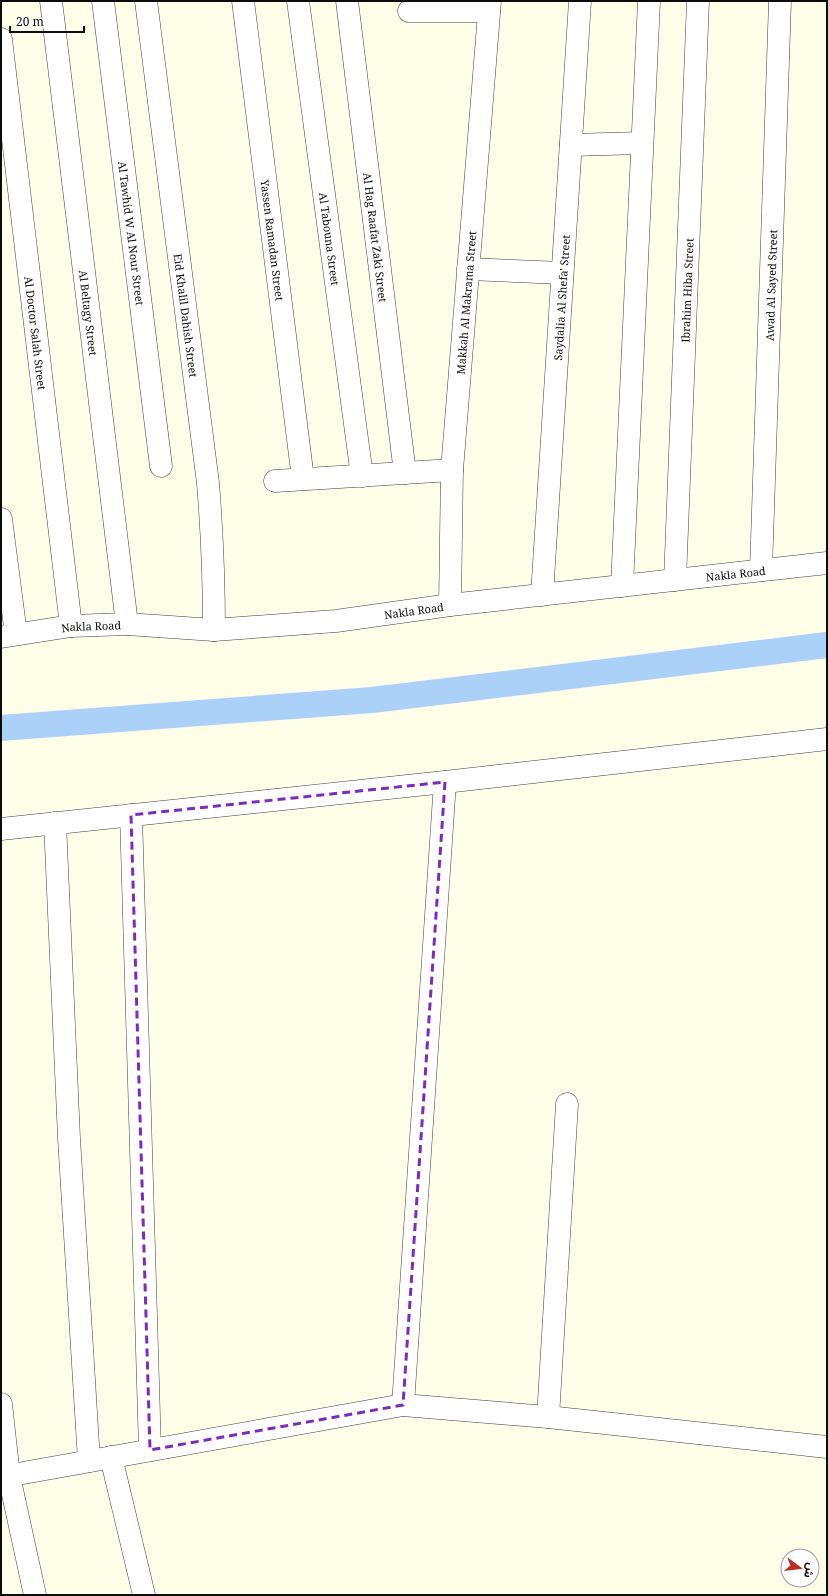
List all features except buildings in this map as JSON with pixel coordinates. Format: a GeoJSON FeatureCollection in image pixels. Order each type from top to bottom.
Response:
{"type":"FeatureCollection","features":[{"type":"Feature","properties":{"kind":"street","name":"Al Beltagy Street"},"geometry":{"type":"LineString","coordinates":[[51,1],[127,624]]}},
{"type":"Feature","properties":{"kind":"street","name":"Al Tawhid W Al Nour Street"},"geometry":{"type":"LineString","coordinates":[[103,1],[161,466]]}},
{"type":"Feature","properties":{"kind":"street","name":"Eid Khalil Dahish Street"},"geometry":{"type":"LineString","coordinates":[[146,1],[208,483],[213,539],[214,630]]}},
{"type":"Feature","properties":{"kind":"street","name":"Yassen Ramadan Street"},"geometry":{"type":"LineString","coordinates":[[243,1],[303,479]]}},
{"type":"Feature","properties":{"kind":"street","name":"Al Tabouna Street"},"geometry":{"type":"LineString","coordinates":[[298,1],[362,476]]}},
{"type":"Feature","properties":{"kind":"street","name":"Al Hag Raafat Zaki Street"},"geometry":{"type":"LineString","coordinates":[[347,1],[405,473]]}},
{"type":"Feature","properties":{"kind":"street","name":"Saydalia Al Shefa' Street"},"geometry":{"type":"LineString","coordinates":[[542,594],[580,1]]}},
{"type":"Feature","properties":{"kind":"street"},"geometry":{"type":"LineString","coordinates":[[622,586],[649,1]]}},
{"type":"Feature","properties":{"kind":"street","name":"Ibrahim Hiba Street"},"geometry":{"type":"LineString","coordinates":[[675,580],[698,1]]}},
{"type":"Feature","properties":{"kind":"street","name":"Awad Al Sayed Street"},"geometry":{"type":"LineString","coordinates":[[761,570],[780,1]]}},
{"type":"Feature","properties":{"kind":"street"},"geometry":{"type":"LineString","coordinates":[[409,11],[489,6]]}},
{"type":"Feature","properties":{"kind":"street","name":"Makkah Al Makrama Street"},"geometry":{"type":"LineString","coordinates":[[450,605],[452,470],[489,6]]}},
{"type":"Feature","properties":{"kind":"street","name":"Al Doctor Salah Street"},"geometry":{"type":"LineString","coordinates":[[1,39],[71,626]]}},
{"type":"Feature","properties":{"kind":"street"},"geometry":{"type":"LineString","coordinates":[[570,146],[642,144]]}},
{"type":"Feature","properties":{"kind":"street"},"geometry":{"type":"LineString","coordinates":[[468,269],[562,273]]}},
{"type":"Feature","properties":{"kind":"street"},"geometry":{"type":"LineString","coordinates":[[275,481],[452,470]]}},
{"type":"Feature","properties":{"kind":"street"},"geometry":{"type":"LineString","coordinates":[[1,519],[9,635]]}},
{"type":"Feature","properties":{"kind":"street","name":"Nakla Road"},"geometry":{"type":"LineString","coordinates":[[9,635],[71,626],[127,624],[214,630],[336,621],[542,594],[827,563]]}},
{"type":"Feature","properties":{"kind":"street"},"geometry":{"type":"LineString","coordinates":[[1,828],[445,782],[827,739]]}},
{"type":"Feature","properties":{"kind":"street"},"geometry":{"type":"LineString","coordinates":[[403,1405],[445,782]]}},
{"type":"Feature","properties":{"kind":"street"},"geometry":{"type":"LineString","coordinates":[[131,815],[150,1450]]}},
{"type":"Feature","properties":{"kind":"street"},"geometry":{"type":"LineString","coordinates":[[55,823],[69,1138],[89,1461]]}},
{"type":"Feature","properties":{"kind":"street"},"geometry":{"type":"LineString","coordinates":[[548,1417],[567,1104]]}},
{"type":"Feature","properties":{"kind":"street"},"geometry":{"type":"LineString","coordinates":[[1,1404],[5,1476],[35,1595]]}},
{"type":"Feature","properties":{"kind":"street"},"geometry":{"type":"LineString","coordinates":[[5,1476],[403,1405],[548,1417],[827,1447]]}},
{"type":"Feature","properties":{"kind":"street"},"geometry":{"type":"LineString","coordinates":[[111,1457],[144,1595]]}},
{"type":"Feature","properties":{"kind":"highlighted area"},"geometry":{"type":"Polygon","coordinates":[[[445,782],[403,1405],[150,1450],[131,815],[445,782]]]}},
{"type":"Feature","properties":{"kind":"waterway"},"geometry":{"type":"LineString","coordinates":[[1,728],[372,700],[827,645]]}}]}
